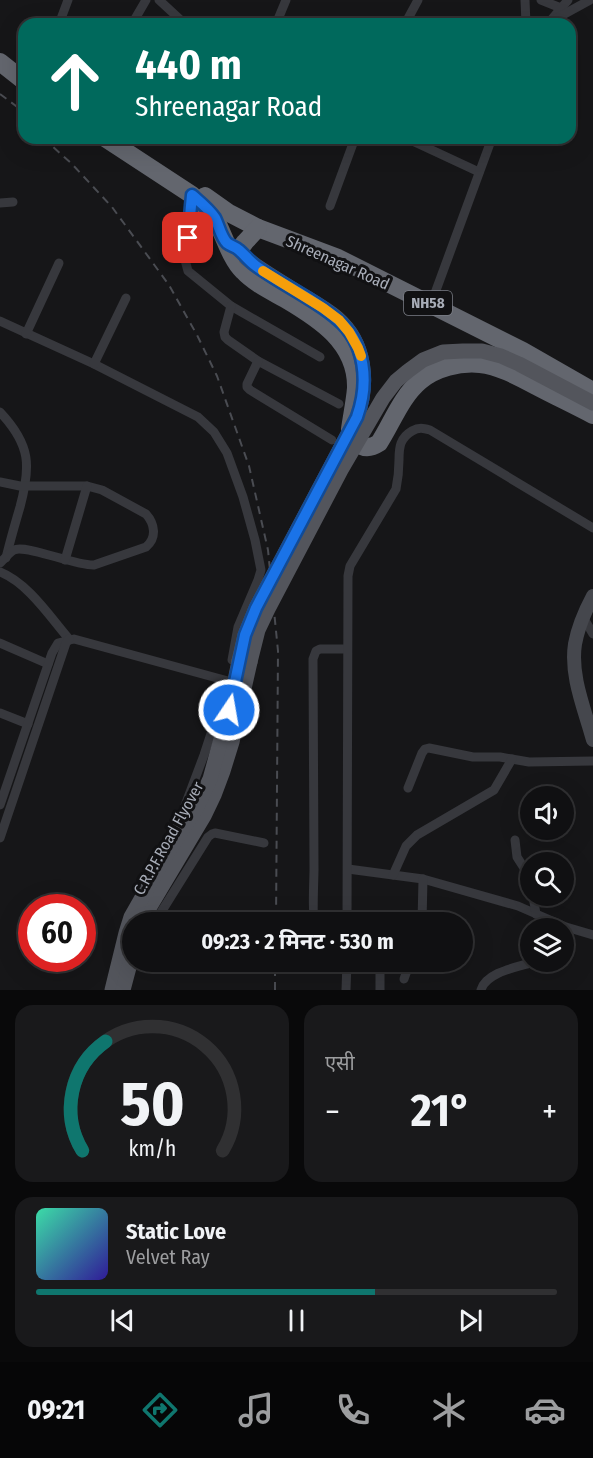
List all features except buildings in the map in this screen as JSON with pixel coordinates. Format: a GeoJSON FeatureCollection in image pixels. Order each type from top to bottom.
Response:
{"type":"FeatureCollection","features":[{"type":"Feature","properties":{"kind":"highway"},"geometry":{"type":"LineString","coordinates":[[0,49],[18,63]]}},
{"type":"Feature","properties":{"kind":"highway"},"geometry":{"type":"LineString","coordinates":[[0,62],[18,76]]}},
{"type":"Feature","properties":{"kind":"highway","name":"Shreenagar Road"},"geometry":{"type":"LineString","coordinates":[[115,144],[258,228],[338,258],[523,351],[593,391]]}},
{"type":"Feature","properties":{"kind":"highway","name":"Shreenagar Road"},"geometry":{"type":"LineString","coordinates":[[130,144],[193,191],[237,250],[236,263],[245,274],[316,319],[340,340],[350,357],[356,387],[351,436],[362,446],[374,446],[379,443],[399,407],[420,381],[435,371],[458,365],[482,364],[496,368],[593,415]]}},
{"type":"Feature","properties":{"kind":"highway"},"geometry":{"type":"LineString","coordinates":[[237,250],[258,228]]}},
{"type":"Feature","properties":{"kind":"main road","name":"C.R.P.F.Road Flyover"},"geometry":{"type":"LineString","coordinates":[[142,912],[210,778],[229,710],[245,635],[252,616],[357,417],[360,407],[363,362],[349,332],[339,320],[323,308],[255,265],[237,250]]}},
{"type":"Feature","properties":{"kind":"main road","name":"C.R.P.F.Road Flyover"},"geometry":{"type":"LineString","coordinates":[[164,871],[204,816],[224,771],[258,630],[368,422],[396,381],[423,360],[443,352],[482,351],[519,364],[593,403]]}},
{"type":"Feature","properties":{"kind":"main road","name":"C.R.P.F.Road Flyover"},"geometry":{"type":"LineString","coordinates":[[112,990],[122,950]]}},
{"type":"Feature","properties":{"kind":"main road"},"geometry":{"type":"LineString","coordinates":[[123,990],[128,972]]}},
{"type":"Feature","properties":{"kind":"street"},"geometry":{"type":"LineString","coordinates":[[61,18],[68,0]]}},
{"type":"Feature","properties":{"kind":"street"},"geometry":{"type":"LineString","coordinates":[[136,18],[146,0]]}},
{"type":"Feature","properties":{"kind":"street"},"geometry":{"type":"LineString","coordinates":[[159,0],[178,18]]}},
{"type":"Feature","properties":{"kind":"street"},"geometry":{"type":"LineString","coordinates":[[278,18],[286,0]]}},
{"type":"Feature","properties":{"kind":"street"},"geometry":{"type":"LineString","coordinates":[[408,18],[418,0]]}},
{"type":"Feature","properties":{"kind":"street"},"geometry":{"type":"LineString","coordinates":[[525,0],[526,18]]}},
{"type":"Feature","properties":{"kind":"street"},"geometry":{"type":"LineString","coordinates":[[541,0],[561,8]]}},
{"type":"Feature","properties":{"kind":"street"},"geometry":{"type":"LineString","coordinates":[[552,18],[568,0]]}},
{"type":"Feature","properties":{"kind":"street"},"geometry":{"type":"LineString","coordinates":[[557,18],[590,0]]}},
{"type":"Feature","properties":{"kind":"street"},"geometry":{"type":"LineString","coordinates":[[330,206],[353,144]]}},
{"type":"Feature","properties":{"kind":"street"},"geometry":{"type":"LineString","coordinates":[[419,144],[479,172]]}},
{"type":"Feature","properties":{"kind":"street"},"geometry":{"type":"LineString","coordinates":[[431,304],[490,144]]}},
{"type":"Feature","properties":{"kind":"street"},"geometry":{"type":"LineString","coordinates":[[193,191],[185,260],[188,271],[231,306],[320,357]]}},
{"type":"Feature","properties":{"kind":"street"},"geometry":{"type":"LineString","coordinates":[[0,203],[13,202]]}},
{"type":"Feature","properties":{"kind":"street"},"geometry":{"type":"LineString","coordinates":[[26,334],[59,263]]}},
{"type":"Feature","properties":{"kind":"street"},"geometry":{"type":"LineString","coordinates":[[94,364],[126,298]]}},
{"type":"Feature","properties":{"kind":"street"},"geometry":{"type":"LineString","coordinates":[[231,306],[224,332],[225,337],[258,361],[339,404]]}},
{"type":"Feature","properties":{"kind":"street"},"geometry":{"type":"LineString","coordinates":[[0,321],[94,364],[198,417],[214,432],[227,453],[255,540],[261,570],[238,627],[228,681],[204,755],[178,824],[129,906],[132,912]]}},
{"type":"Feature","properties":{"kind":"street"},"geometry":{"type":"LineString","coordinates":[[258,361],[248,384],[250,390],[333,440]]}},
{"type":"Feature","properties":{"kind":"street"},"geometry":{"type":"LineString","coordinates":[[0,412],[22,442],[28,467],[26,486],[3,561]]}},
{"type":"Feature","properties":{"kind":"street"},"geometry":{"type":"LineString","coordinates":[[347,912],[348,576],[350,566],[396,489],[399,445],[403,438],[417,428],[430,430],[593,528]]}},
{"type":"Feature","properties":{"kind":"street"},"geometry":{"type":"LineString","coordinates":[[0,483],[26,486],[87,486],[102,490],[146,514],[153,525],[153,538],[146,547],[94,565],[23,549],[14,551],[3,561]]}},
{"type":"Feature","properties":{"kind":"street"},"geometry":{"type":"LineString","coordinates":[[65,560],[87,486]]}},
{"type":"Feature","properties":{"kind":"street"},"geometry":{"type":"LineString","coordinates":[[0,572],[10,576],[26,589],[69,639]]}},
{"type":"Feature","properties":{"kind":"street"},"geometry":{"type":"LineString","coordinates":[[593,596],[583,617],[575,645],[578,685],[593,740]]}},
{"type":"Feature","properties":{"kind":"street"},"geometry":{"type":"LineString","coordinates":[[583,617],[593,634]]}},
{"type":"Feature","properties":{"kind":"street"},"geometry":{"type":"LineString","coordinates":[[0,838],[69,639]]}},
{"type":"Feature","properties":{"kind":"street"},"geometry":{"type":"LineString","coordinates":[[0,806],[48,664],[58,643],[74,639],[228,681]]}},
{"type":"Feature","properties":{"kind":"street"},"geometry":{"type":"LineString","coordinates":[[0,643],[48,664]]}},
{"type":"Feature","properties":{"kind":"street"},"geometry":{"type":"LineString","coordinates":[[313,912],[314,659],[316,651],[347,649]]}},
{"type":"Feature","properties":{"kind":"street"},"geometry":{"type":"LineString","coordinates":[[0,713],[28,724]]}},
{"type":"Feature","properties":{"kind":"street"},"geometry":{"type":"LineString","coordinates":[[408,788],[422,753],[429,748],[473,757],[529,762],[593,761]]}},
{"type":"Feature","properties":{"kind":"street"},"geometry":{"type":"LineString","coordinates":[[393,875],[406,846],[417,835],[494,790],[512,759]]}},
{"type":"Feature","properties":{"kind":"street"},"geometry":{"type":"LineString","coordinates":[[161,912],[212,834],[264,843]]}},
{"type":"Feature","properties":{"kind":"street"},"geometry":{"type":"LineString","coordinates":[[515,840],[517,857],[520,862]]}},
{"type":"Feature","properties":{"kind":"street"},"geometry":{"type":"LineString","coordinates":[[348,869],[423,879],[518,906],[544,918]]}},
{"type":"Feature","properties":{"kind":"street"},"geometry":{"type":"LineString","coordinates":[[422,912],[423,879]]}},
{"type":"Feature","properties":{"kind":"street"},"geometry":{"type":"LineString","coordinates":[[535,906],[536,914]]}},
{"type":"Feature","properties":{"kind":"street"},"geometry":{"type":"LineString","coordinates":[[574,931],[593,935]]}},
{"type":"Feature","properties":{"kind":"street"},"geometry":{"type":"LineString","coordinates":[[481,990],[482,984],[490,977],[520,966]]}},
{"type":"Feature","properties":{"kind":"street"},"geometry":{"type":"LineString","coordinates":[[346,990],[347,972]]}},
{"type":"Feature","properties":{"kind":"street"},"geometry":{"type":"LineString","coordinates":[[380,972],[380,990]]}},
{"type":"Feature","properties":{"kind":"street"},"geometry":{"type":"LineString","coordinates":[[404,979],[406,972]]}},
{"type":"Feature","properties":{"kind":"railway"},"geometry":{"type":"LineString","coordinates":[[0,94],[18,108]]}},
{"type":"Feature","properties":{"kind":"railway"},"geometry":{"type":"LineString","coordinates":[[50,144],[112,207],[169,285],[217,376],[249,466],[268,550],[278,651],[276,912]]}},
{"type":"Feature","properties":{"kind":"railway"},"geometry":{"type":"LineString","coordinates":[[275,972],[275,990]]}},
{"type":"Feature","properties":{"kind":"slow traffic"},"geometry":{"type":"LineString","coordinates":[[263,271],[339,320],[349,332],[361,356]]}},
{"type":"Feature","properties":{"kind":"route"},"geometry":{"type":"LineString","coordinates":[[188,238],[192,195],[211,213],[226,242],[239,250],[255,265],[339,320],[349,332],[363,362],[363,386],[357,417],[256,608],[245,635],[229,710]]}}]}
